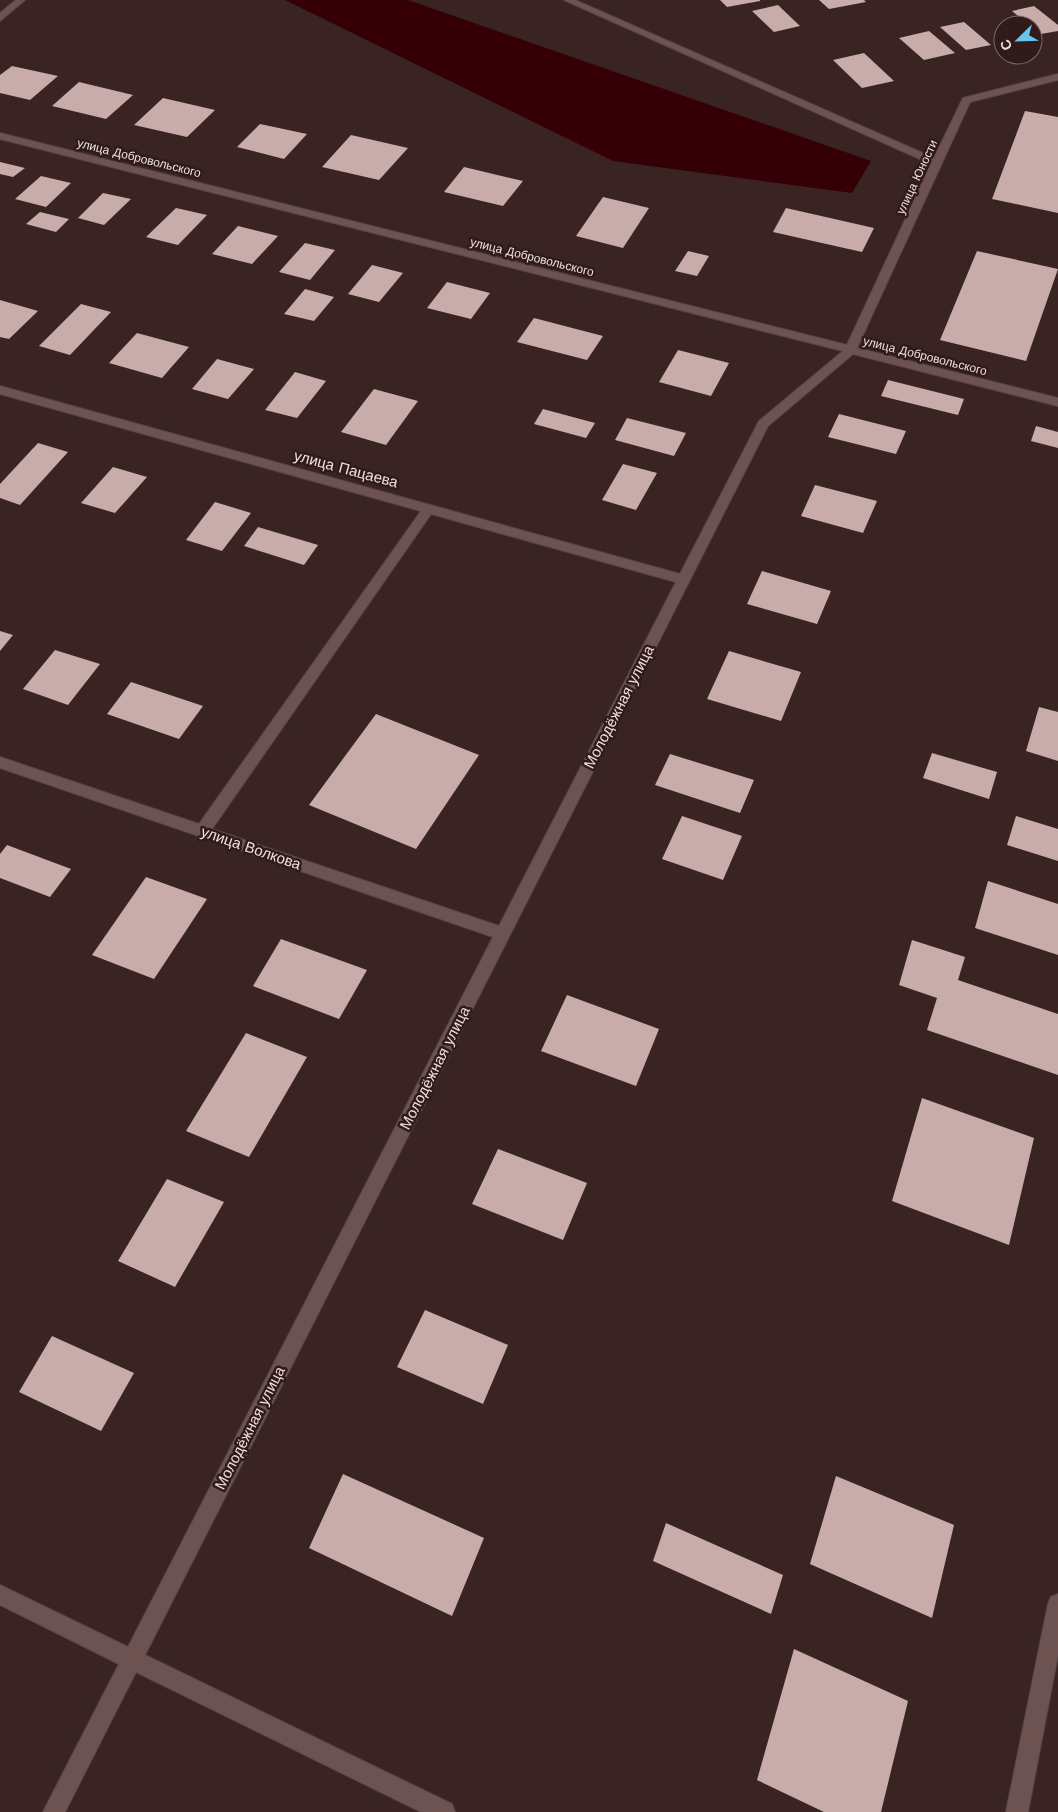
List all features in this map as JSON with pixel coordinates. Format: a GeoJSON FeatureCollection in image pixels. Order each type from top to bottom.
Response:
{"type":"FeatureCollection","features":[{"type":"Feature","properties":{"kind":"street"},"geometry":{"type":"LineString","coordinates":[[0,18],[21,0]]}},
{"type":"Feature","properties":{"kind":"street"},"geometry":{"type":"LineString","coordinates":[[568,0],[937,163]]}},
{"type":"Feature","properties":{"kind":"street","name":"улица Юности"},"geometry":{"type":"LineString","coordinates":[[850,351],[966,100],[1058,77]]}},
{"type":"Feature","properties":{"kind":"street","name":"улица Добровольского"},"geometry":{"type":"LineString","coordinates":[[0,136],[1058,402]]}},
{"type":"Feature","properties":{"kind":"street","name":"Молодёжная улица"},"geometry":{"type":"LineString","coordinates":[[54,1812],[763,424],[850,351]]}},
{"type":"Feature","properties":{"kind":"street","name":"улица Пацаева"},"geometry":{"type":"LineString","coordinates":[[0,390],[684,580]]}},
{"type":"Feature","properties":{"kind":"street"},"geometry":{"type":"LineString","coordinates":[[202,831],[429,508]]}},
{"type":"Feature","properties":{"kind":"street","name":"улица Волкова"},"geometry":{"type":"LineString","coordinates":[[0,762],[503,934]]}},
{"type":"Feature","properties":{"kind":"street"},"geometry":{"type":"LineString","coordinates":[[0,1595],[444,1812]]}},
{"type":"Feature","properties":{"kind":"street"},"geometry":{"type":"LineString","coordinates":[[1017,1812],[1058,1604]]}},
{"type":"Feature","properties":{"kind":"shaded area"},"geometry":{"type":"Polygon","coordinates":[[[285,0],[408,0],[871,161],[852,193],[613,161],[285,0]]]}},
{"type":"Feature","properties":{"kind":"building"},"geometry":{"type":"Polygon","coordinates":[[[720,0],[760,0],[760,1],[727,7],[720,0]]]}},
{"type":"Feature","properties":{"kind":"building"},"geometry":{"type":"Polygon","coordinates":[[[819,0],[864,0],[866,2],[829,9],[819,0]]]}},
{"type":"Feature","properties":{"kind":"building"},"geometry":{"type":"Polygon","coordinates":[[[778,5],[800,26],[774,32],[752,11],[778,5]]]}},
{"type":"Feature","properties":{"kind":"building"},"geometry":{"type":"Polygon","coordinates":[[[1034,6],[1058,25],[1058,31],[1043,34],[1043,15],[1017,15],[1012,11],[1034,6]]]}},
{"type":"Feature","properties":{"kind":"building"},"geometry":{"type":"Polygon","coordinates":[[[964,22],[991,45],[966,50],[940,27],[964,22]]]}},
{"type":"Feature","properties":{"kind":"building"},"geometry":{"type":"Polygon","coordinates":[[[929,31],[955,53],[924,60],[899,38],[929,31]]]}},
{"type":"Feature","properties":{"kind":"building"},"geometry":{"type":"Polygon","coordinates":[[[864,53],[894,81],[862,88],[833,60],[864,53]]]}},
{"type":"Feature","properties":{"kind":"building"},"geometry":{"type":"Polygon","coordinates":[[[12,66],[58,76],[30,100],[0,93],[0,75],[12,66]]]}},
{"type":"Feature","properties":{"kind":"building"},"geometry":{"type":"Polygon","coordinates":[[[79,82],[133,95],[106,119],[52,106],[79,82]]]}},
{"type":"Feature","properties":{"kind":"building"},"geometry":{"type":"Polygon","coordinates":[[[163,98],[215,110],[187,137],[134,125],[163,98]]]}},
{"type":"Feature","properties":{"kind":"building"},"geometry":{"type":"Polygon","coordinates":[[[1025,111],[1058,117],[1058,213],[992,199],[1025,111]]]}},
{"type":"Feature","properties":{"kind":"building"},"geometry":{"type":"Polygon","coordinates":[[[260,124],[307,134],[284,159],[237,147],[260,124]]]}},
{"type":"Feature","properties":{"kind":"building"},"geometry":{"type":"Polygon","coordinates":[[[351,135],[408,148],[379,180],[322,167],[351,135]]]}},
{"type":"Feature","properties":{"kind":"building"},"geometry":{"type":"Polygon","coordinates":[[[0,162],[25,168],[13,177],[0,174],[0,162]]]}},
{"type":"Feature","properties":{"kind":"building"},"geometry":{"type":"Polygon","coordinates":[[[464,167],[523,181],[503,206],[444,192],[464,167]]]}},
{"type":"Feature","properties":{"kind":"building"},"geometry":{"type":"Polygon","coordinates":[[[41,176],[71,183],[46,207],[15,199],[41,176]]]}},
{"type":"Feature","properties":{"kind":"building"},"geometry":{"type":"Polygon","coordinates":[[[103,193],[131,199],[104,225],[78,218],[103,193]]]}},
{"type":"Feature","properties":{"kind":"building"},"geometry":{"type":"Polygon","coordinates":[[[603,197],[649,208],[623,248],[576,236],[603,197]]]}},
{"type":"Feature","properties":{"kind":"building"},"geometry":{"type":"Polygon","coordinates":[[[176,208],[207,215],[178,245],[146,237],[176,208]]]}},
{"type":"Feature","properties":{"kind":"building"},"geometry":{"type":"Polygon","coordinates":[[[786,208],[874,228],[862,252],[773,232],[786,208]]]}},
{"type":"Feature","properties":{"kind":"building"},"geometry":{"type":"Polygon","coordinates":[[[40,212],[69,219],[56,232],[26,224],[40,212]]]}},
{"type":"Feature","properties":{"kind":"building"},"geometry":{"type":"Polygon","coordinates":[[[238,226],[278,236],[252,264],[212,254],[238,226]]]}},
{"type":"Feature","properties":{"kind":"building"},"geometry":{"type":"Polygon","coordinates":[[[305,243],[335,250],[310,280],[279,272],[305,243]]]}},
{"type":"Feature","properties":{"kind":"building"},"geometry":{"type":"Polygon","coordinates":[[[688,251],[709,256],[697,276],[675,271],[688,251]]]}},
{"type":"Feature","properties":{"kind":"building"},"geometry":{"type":"Polygon","coordinates":[[[977,251],[1058,269],[1026,361],[940,340],[977,251]]]}},
{"type":"Feature","properties":{"kind":"building"},"geometry":{"type":"Polygon","coordinates":[[[372,265],[403,273],[379,302],[348,294],[372,265]]]}},
{"type":"Feature","properties":{"kind":"building"},"geometry":{"type":"Polygon","coordinates":[[[447,282],[490,293],[471,319],[427,308],[447,282]]]}},
{"type":"Feature","properties":{"kind":"building"},"geometry":{"type":"Polygon","coordinates":[[[305,289],[334,297],[314,321],[284,314],[305,289]]]}},
{"type":"Feature","properties":{"kind":"building"},"geometry":{"type":"Polygon","coordinates":[[[0,300],[38,311],[9,339],[0,337],[0,300]]]}},
{"type":"Feature","properties":{"kind":"building"},"geometry":{"type":"Polygon","coordinates":[[[81,304],[111,312],[70,355],[39,346],[81,304]]]}},
{"type":"Feature","properties":{"kind":"building"},"geometry":{"type":"Polygon","coordinates":[[[534,318],[603,336],[587,360],[517,342],[534,318]]]}},
{"type":"Feature","properties":{"kind":"building"},"geometry":{"type":"Polygon","coordinates":[[[137,333],[189,347],[162,378],[109,363],[137,333]]]}},
{"type":"Feature","properties":{"kind":"building"},"geometry":{"type":"Polygon","coordinates":[[[678,350],[729,363],[711,396],[659,382],[678,350]]]}},
{"type":"Feature","properties":{"kind":"building"},"geometry":{"type":"Polygon","coordinates":[[[217,359],[254,369],[228,399],[192,389],[217,359]]]}},
{"type":"Feature","properties":{"kind":"building"},"geometry":{"type":"Polygon","coordinates":[[[295,372],[326,381],[297,418],[265,410],[295,372]]]}},
{"type":"Feature","properties":{"kind":"building"},"geometry":{"type":"Polygon","coordinates":[[[888,380],[964,399],[958,415],[881,396],[888,380]]]}},
{"type":"Feature","properties":{"kind":"building"},"geometry":{"type":"Polygon","coordinates":[[[374,389],[418,401],[386,445],[341,432],[374,389]]]}},
{"type":"Feature","properties":{"kind":"building"},"geometry":{"type":"Polygon","coordinates":[[[543,409],[595,423],[586,438],[534,424],[543,409]]]}},
{"type":"Feature","properties":{"kind":"building"},"geometry":{"type":"Polygon","coordinates":[[[839,414],[906,431],[896,454],[828,437],[839,414]]]}},
{"type":"Feature","properties":{"kind":"building"},"geometry":{"type":"Polygon","coordinates":[[[627,418],[686,433],[674,456],[615,440],[627,418]]]}},
{"type":"Feature","properties":{"kind":"building"},"geometry":{"type":"Polygon","coordinates":[[[1036,426],[1058,432],[1058,448],[1031,441],[1036,426]]]}},
{"type":"Feature","properties":{"kind":"building"},"geometry":{"type":"Polygon","coordinates":[[[38,443],[68,452],[20,505],[0,498],[0,484],[38,443]]]}},
{"type":"Feature","properties":{"kind":"building"},"geometry":{"type":"Polygon","coordinates":[[[623,464],[657,473],[636,510],[602,500],[623,464]]]}},
{"type":"Feature","properties":{"kind":"building"},"geometry":{"type":"Polygon","coordinates":[[[113,467],[147,477],[115,513],[81,503],[113,467]]]}},
{"type":"Feature","properties":{"kind":"building"},"geometry":{"type":"Polygon","coordinates":[[[815,485],[877,501],[863,533],[801,516],[815,485]]]}},
{"type":"Feature","properties":{"kind":"building"},"geometry":{"type":"Polygon","coordinates":[[[215,502],[251,513],[222,551],[186,540],[215,502]]]}},
{"type":"Feature","properties":{"kind":"building"},"geometry":{"type":"Polygon","coordinates":[[[258,527],[318,545],[304,565],[244,546],[258,527]]]}},
{"type":"Feature","properties":{"kind":"building"},"geometry":{"type":"Polygon","coordinates":[[[762,571],[831,591],[817,624],[747,604],[762,571]]]}},
{"type":"Feature","properties":{"kind":"building"},"geometry":{"type":"Polygon","coordinates":[[[0,631],[13,635],[0,651],[0,631]]]}},
{"type":"Feature","properties":{"kind":"building"},"geometry":{"type":"Polygon","coordinates":[[[55,650],[100,664],[68,705],[23,689],[55,650]]]}},
{"type":"Feature","properties":{"kind":"building"},"geometry":{"type":"Polygon","coordinates":[[[729,651],[801,672],[781,721],[707,699],[729,651]]]}},
{"type":"Feature","properties":{"kind":"building"},"geometry":{"type":"Polygon","coordinates":[[[131,682],[203,706],[179,739],[107,714],[131,682]]]}},
{"type":"Feature","properties":{"kind":"building"},"geometry":{"type":"Polygon","coordinates":[[[1039,707],[1058,712],[1058,761],[1026,751],[1039,707]]]}},
{"type":"Feature","properties":{"kind":"building"},"geometry":{"type":"Polygon","coordinates":[[[376,714],[479,755],[416,849],[309,805],[376,714]]]}},
{"type":"Feature","properties":{"kind":"building"},"geometry":{"type":"Polygon","coordinates":[[[932,753],[997,772],[989,799],[923,778],[932,753]]]}},
{"type":"Feature","properties":{"kind":"building"},"geometry":{"type":"Polygon","coordinates":[[[670,754],[754,780],[740,813],[655,785],[670,754]]]}},
{"type":"Feature","properties":{"kind":"building"},"geometry":{"type":"Polygon","coordinates":[[[682,816],[742,836],[723,880],[662,859],[682,816]]]}},
{"type":"Feature","properties":{"kind":"building"},"geometry":{"type":"Polygon","coordinates":[[[1016,816],[1058,829],[1058,861],[1007,845],[1016,816]]]}},
{"type":"Feature","properties":{"kind":"building"},"geometry":{"type":"Polygon","coordinates":[[[7,845],[71,869],[50,897],[0,878],[0,854],[7,845]]]}},
{"type":"Feature","properties":{"kind":"building"},"geometry":{"type":"Polygon","coordinates":[[[146,877],[207,899],[154,979],[92,955],[146,877]]]}},
{"type":"Feature","properties":{"kind":"building"},"geometry":{"type":"Polygon","coordinates":[[[988,881],[1058,904],[1058,955],[975,928],[988,881]]]}},
{"type":"Feature","properties":{"kind":"building"},"geometry":{"type":"Polygon","coordinates":[[[281,939],[367,970],[339,1019],[253,986],[281,939]]]}},
{"type":"Feature","properties":{"kind":"building"},"geometry":{"type":"Polygon","coordinates":[[[912,940],[965,957],[958,980],[1058,1014],[1058,1075],[927,1030],[937,998],[899,985],[912,940]]]}},
{"type":"Feature","properties":{"kind":"building"},"geometry":{"type":"Polygon","coordinates":[[[567,995],[659,1029],[636,1086],[541,1051],[567,995]]]}},
{"type":"Feature","properties":{"kind":"building"},"geometry":{"type":"Polygon","coordinates":[[[246,1033],[307,1057],[249,1157],[186,1131],[246,1033]]]}},
{"type":"Feature","properties":{"kind":"building"},"geometry":{"type":"Polygon","coordinates":[[[922,1098],[1034,1138],[1009,1245],[892,1201],[922,1098]]]}},
{"type":"Feature","properties":{"kind":"building"},"geometry":{"type":"Polygon","coordinates":[[[498,1149],[587,1183],[563,1240],[472,1204],[498,1149]]]}},
{"type":"Feature","properties":{"kind":"building"},"geometry":{"type":"Polygon","coordinates":[[[167,1179],[224,1202],[175,1287],[118,1261],[167,1179]]]}},
{"type":"Feature","properties":{"kind":"building"},"geometry":{"type":"Polygon","coordinates":[[[425,1310],[508,1345],[483,1404],[397,1367],[425,1310]]]}},
{"type":"Feature","properties":{"kind":"building"},"geometry":{"type":"Polygon","coordinates":[[[52,1336],[134,1373],[101,1431],[19,1392],[52,1336]]]}},
{"type":"Feature","properties":{"kind":"building"},"geometry":{"type":"Polygon","coordinates":[[[343,1474],[484,1538],[452,1616],[309,1548],[343,1474]]]}},
{"type":"Feature","properties":{"kind":"building"},"geometry":{"type":"Polygon","coordinates":[[[836,1476],[954,1525],[932,1618],[810,1564],[836,1476]]]}},
{"type":"Feature","properties":{"kind":"building"},"geometry":{"type":"Polygon","coordinates":[[[666,1523],[783,1575],[771,1614],[653,1561],[666,1523]]]}},
{"type":"Feature","properties":{"kind":"building"},"geometry":{"type":"Polygon","coordinates":[[[794,1649],[908,1701],[881,1812],[824,1812],[757,1780],[794,1649]]]}}]}
